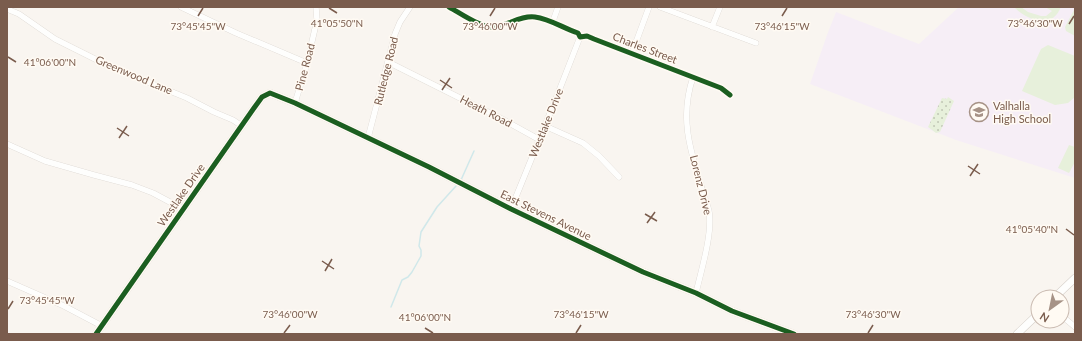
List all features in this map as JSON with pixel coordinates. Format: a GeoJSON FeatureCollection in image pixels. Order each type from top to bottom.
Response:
{"type":"FeatureCollection","features":[{"type":"Feature","properties":{"kind":"street"},"geometry":{"type":"LineString","coordinates":[[181,7],[236,33],[307,63]]}},
{"type":"Feature","properties":{"kind":"street"},"geometry":{"type":"LineString","coordinates":[[196,14],[199,7]]}},
{"type":"Feature","properties":{"kind":"street","name":"Pine Road"},"geometry":{"type":"LineString","coordinates":[[295,103],[307,63],[317,20],[316,7]]}},
{"type":"Feature","properties":{"kind":"street","name":"Rutledge Road"},"geometry":{"type":"LineString","coordinates":[[368,138],[395,34],[410,7]]}},
{"type":"Feature","properties":{"kind":"street","name":"Charles Street"},"geometry":{"type":"LineString","coordinates":[[449,7],[480,25],[490,27],[529,16],[553,21],[565,29],[578,33],[580,37],[587,36],[594,38],[722,88],[730,95]]}},
{"type":"Feature","properties":{"kind":"street"},"geometry":{"type":"LineString","coordinates":[[553,21],[558,7]]}},
{"type":"Feature","properties":{"kind":"street"},"geometry":{"type":"LineString","coordinates":[[632,53],[650,7]]}},
{"type":"Feature","properties":{"kind":"street"},"geometry":{"type":"LineString","coordinates":[[660,7],[756,43]]}},
{"type":"Feature","properties":{"kind":"street"},"geometry":{"type":"LineString","coordinates":[[712,27],[720,7]]}},
{"type":"Feature","properties":{"kind":"street","name":"Greenwood Lane"},"geometry":{"type":"LineString","coordinates":[[7,9],[19,14],[55,39],[90,57],[186,98],[233,120],[242,126]]}},
{"type":"Feature","properties":{"kind":"street","name":"Westlake Drive"},"geometry":{"type":"LineString","coordinates":[[511,209],[540,140],[580,37]]}},
{"type":"Feature","properties":{"kind":"street","name":"Heath Road"},"geometry":{"type":"LineString","coordinates":[[388,62],[502,119],[540,140]]}},
{"type":"Feature","properties":{"kind":"street","name":"Lorenz Drive"},"geometry":{"type":"LineString","coordinates":[[693,77],[686,102],[686,120],[710,221],[696,293]]}},
{"type":"Feature","properties":{"kind":"street","name":"Westlake Drive"},"geometry":{"type":"LineString","coordinates":[[96,334],[258,103],[267,94],[273,94],[295,103]]}},
{"type":"Feature","properties":{"kind":"street","name":"East Stevens Avenue"},"geometry":{"type":"LineString","coordinates":[[295,103],[643,272],[696,293],[732,311],[794,334]]}},
{"type":"Feature","properties":{"kind":"street"},"geometry":{"type":"LineString","coordinates":[[545,126],[583,143],[599,156],[619,177]]}},
{"type":"Feature","properties":{"kind":"street"},"geometry":{"type":"LineString","coordinates":[[7,144],[45,160],[94,176],[132,185],[160,196],[183,209]]}},
{"type":"Feature","properties":{"kind":"street"},"geometry":{"type":"LineString","coordinates":[[1063,289],[1075,278]]}},
{"type":"Feature","properties":{"kind":"street"},"geometry":{"type":"LineString","coordinates":[[7,281],[64,306],[102,326]]}},
{"type":"Feature","properties":{"kind":"street"},"geometry":{"type":"LineString","coordinates":[[1017,334],[1030,322]]}},
{"type":"Feature","properties":{"kind":"shaded area","name":"Valhalla High School"},"geometry":{"type":"Polygon","coordinates":[[[959,7],[1075,7],[1075,178],[956,140],[810,84],[836,12],[919,44],[959,7]]]}},
{"type":"Feature","properties":{"kind":"green space"},"geometry":{"type":"Polygon","coordinates":[[[1014,7],[1021,7],[1028,12],[1046,16],[1052,11],[1045,7],[1061,7],[1053,18],[1043,21],[1027,17],[1014,7]]]}},
{"type":"Feature","properties":{"kind":"green space"},"geometry":{"type":"Polygon","coordinates":[[[1075,8],[1075,36],[1066,31],[1065,27],[1075,8]]]}},
{"type":"Feature","properties":{"kind":"green space"},"geometry":{"type":"Polygon","coordinates":[[[1048,45],[1075,56],[1075,97],[1068,103],[1055,105],[1022,91],[1041,49],[1048,45]]]}},
{"type":"Feature","properties":{"kind":"green space"},"geometry":{"type":"Polygon","coordinates":[[[948,97],[954,101],[940,132],[936,133],[928,127],[942,98],[947,99],[948,97]]]}},
{"type":"Feature","properties":{"kind":"green space"},"geometry":{"type":"Polygon","coordinates":[[[1069,145],[1075,147],[1075,162],[1069,173],[1058,168],[1069,145]]]}},
{"type":"Feature","properties":{"kind":"waterway"},"geometry":{"type":"LineString","coordinates":[[461,180],[474,151]]}},
{"type":"Feature","properties":{"kind":"waterway"},"geometry":{"type":"LineString","coordinates":[[391,307],[402,280],[408,277],[412,272],[421,256],[419,246],[421,232],[437,207],[456,186]]}},
{"type":"Feature","properties":{"kind":"cycle path"},"geometry":{"type":"LineString","coordinates":[[449,7],[475,22],[490,27],[501,26],[529,17],[546,20],[578,33],[580,37],[587,36],[721,88],[730,95]]}},
{"type":"Feature","properties":{"kind":"cycle path"},"geometry":{"type":"LineString","coordinates":[[96,334],[254,108],[262,97],[270,93],[295,103],[429,167],[511,209],[643,272],[696,293],[732,311],[794,334]]}},
{"type":"Feature","properties":{"kind":"place","name":"Valhalla High School"},"geometry":{"type":"Point","coordinates":[979,112]}}]}
